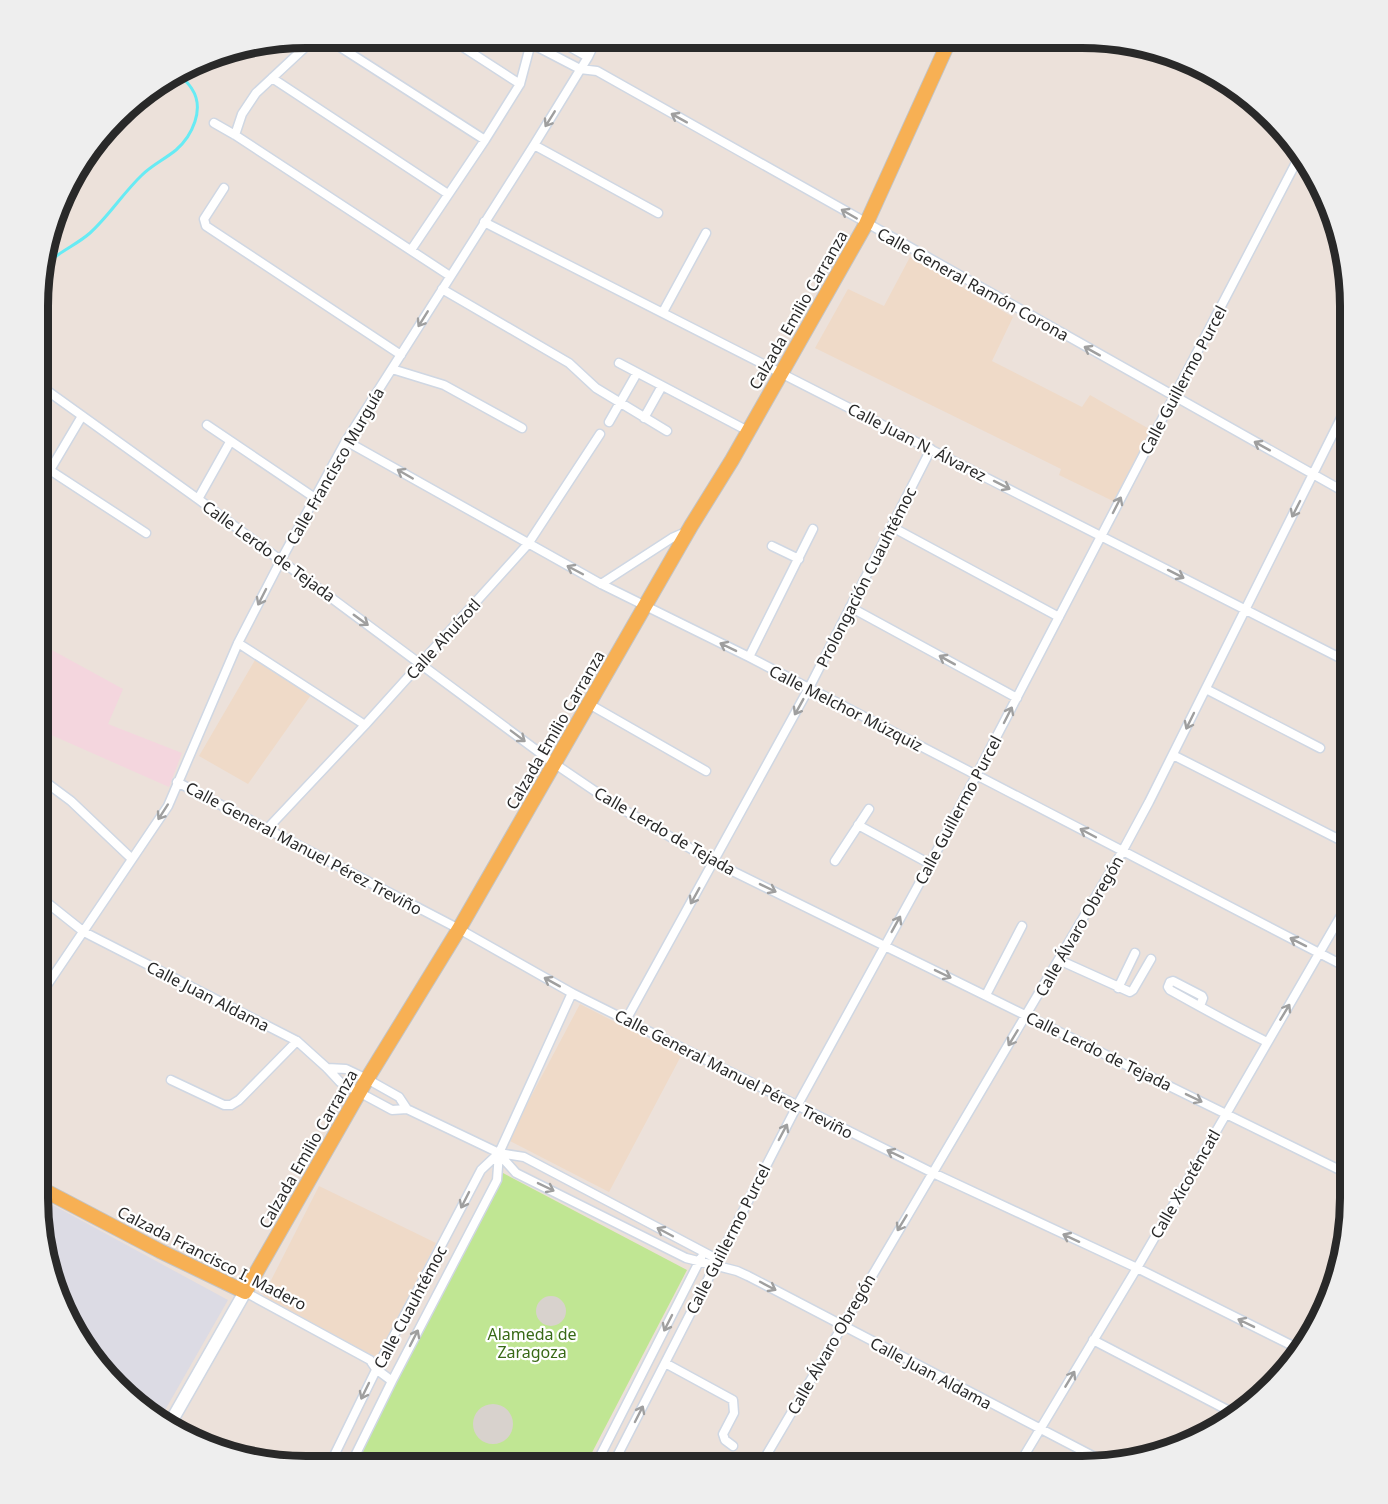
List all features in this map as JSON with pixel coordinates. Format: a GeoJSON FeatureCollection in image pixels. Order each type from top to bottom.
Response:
{"type":"FeatureCollection","features":[{"type":"Feature","properties":{"kind":"main road","name":"Calzada Emilio Carranza"},"geometry":{"type":"LineString","coordinates":[[173,1418],[359,1092],[459,929],[688,531],[732,460],[866,224],[946,48]]}},
{"type":"Feature","properties":{"kind":"main road","name":"Calzada Francisco I. Madero"},"geometry":{"type":"LineString","coordinates":[[48,1192],[160,1251],[245,1292]]}},
{"type":"Feature","properties":{"kind":"street"},"geometry":{"type":"LineString","coordinates":[[235,135],[248,103],[304,48]]}},
{"type":"Feature","properties":{"kind":"street"},"geometry":{"type":"LineString","coordinates":[[342,48],[485,140]]}},
{"type":"Feature","properties":{"kind":"street"},"geometry":{"type":"LineString","coordinates":[[464,48],[520,84]]}},
{"type":"Feature","properties":{"kind":"street"},"geometry":{"type":"LineString","coordinates":[[411,250],[520,84],[530,48]]}},
{"type":"Feature","properties":{"kind":"street"},"geometry":{"type":"LineString","coordinates":[[545,48],[580,69]]}},
{"type":"Feature","properties":{"kind":"street"},"geometry":{"type":"LineString","coordinates":[[572,48],[588,57]]}},
{"type":"Feature","properties":{"kind":"street","name":"Calle Francisco Murguía"},"geometry":{"type":"LineString","coordinates":[[48,984],[168,806],[238,644],[280,560],[346,441],[534,145],[592,48]]}},
{"type":"Feature","properties":{"kind":"street","name":"Calle General Ramón Corona"},"geometry":{"type":"LineString","coordinates":[[588,57],[597,71]]}},
{"type":"Feature","properties":{"kind":"street","name":"Calle General Ramón Corona"},"geometry":{"type":"LineString","coordinates":[[580,69],[597,71],[1340,489]]}},
{"type":"Feature","properties":{"kind":"street"},"geometry":{"type":"LineString","coordinates":[[272,78],[447,194]]}},
{"type":"Feature","properties":{"kind":"street"},"geometry":{"type":"LineString","coordinates":[[214,123],[450,276]]}},
{"type":"Feature","properties":{"kind":"street"},"geometry":{"type":"LineString","coordinates":[[534,145],[658,213]]}},
{"type":"Feature","properties":{"kind":"street","name":"Calle Guillermo Purcel"},"geometry":{"type":"LineString","coordinates":[[617,1456],[715,1262],[797,1106],[930,864],[1296,163]]}},
{"type":"Feature","properties":{"kind":"street"},"geometry":{"type":"LineString","coordinates":[[224,188],[204,219],[206,226],[401,354]]}},
{"type":"Feature","properties":{"kind":"street","name":"Calle Juan N. Álvarez"},"geometry":{"type":"LineString","coordinates":[[484,222],[1340,658]]}},
{"type":"Feature","properties":{"kind":"street"},"geometry":{"type":"LineString","coordinates":[[663,312],[706,233]]}},
{"type":"Feature","properties":{"kind":"street"},"geometry":{"type":"LineString","coordinates":[[442,289],[569,363],[596,388],[667,431]]}},
{"type":"Feature","properties":{"kind":"street"},"geometry":{"type":"LineString","coordinates":[[619,363],[748,431]]}},
{"type":"Feature","properties":{"kind":"street"},"geometry":{"type":"LineString","coordinates":[[392,369],[444,385],[522,428]]}},
{"type":"Feature","properties":{"kind":"street"},"geometry":{"type":"LineString","coordinates":[[609,422],[637,373]]}},
{"type":"Feature","properties":{"kind":"street"},"geometry":{"type":"LineString","coordinates":[[644,418],[662,386]]}},
{"type":"Feature","properties":{"kind":"street","name":"Calle Lerdo de Tejada"},"geometry":{"type":"LineString","coordinates":[[48,391],[198,499],[555,764],[617,806],[714,862],[1340,1170]]}},
{"type":"Feature","properties":{"kind":"street"},"geometry":{"type":"LineString","coordinates":[[48,465],[82,416]]}},
{"type":"Feature","properties":{"kind":"street","name":"Calle Álvaro Obregón"},"geometry":{"type":"LineString","coordinates":[[766,1456],[1122,852],[1173,755],[1340,420]]}},
{"type":"Feature","properties":{"kind":"street"},"geometry":{"type":"LineString","coordinates":[[207,425],[315,498]]}},
{"type":"Feature","properties":{"kind":"street","name":"Calle Ahuízotl"},"geometry":{"type":"LineString","coordinates":[[267,829],[528,544],[600,434]]}},
{"type":"Feature","properties":{"kind":"street","name":"Calle Melchor Múzquiz"},"geometry":{"type":"LineString","coordinates":[[346,441],[602,584],[749,657],[1340,964]]}},
{"type":"Feature","properties":{"kind":"street"},"geometry":{"type":"LineString","coordinates":[[198,499],[230,442]]}},
{"type":"Feature","properties":{"kind":"street","name":"Prolongación Cuauhtémoc"},"geometry":{"type":"LineString","coordinates":[[626,1020],[809,688],[931,449]]}},
{"type":"Feature","properties":{"kind":"street"},"geometry":{"type":"LineString","coordinates":[[48,469],[146,533]]}},
{"type":"Feature","properties":{"kind":"street"},"geometry":{"type":"LineString","coordinates":[[892,527],[1059,617]]}},
{"type":"Feature","properties":{"kind":"street"},"geometry":{"type":"LineString","coordinates":[[749,657],[813,529]]}},
{"type":"Feature","properties":{"kind":"street"},"geometry":{"type":"LineString","coordinates":[[602,584],[672,538],[688,531]]}},
{"type":"Feature","properties":{"kind":"street"},"geometry":{"type":"LineString","coordinates":[[772,546],[799,559]]}},
{"type":"Feature","properties":{"kind":"street"},"geometry":{"type":"LineString","coordinates":[[850,607],[1017,698]]}},
{"type":"Feature","properties":{"kind":"street"},"geometry":{"type":"LineString","coordinates":[[238,644],[364,725]]}},
{"type":"Feature","properties":{"kind":"street"},"geometry":{"type":"LineString","coordinates":[[1206,689],[1320,748]]}},
{"type":"Feature","properties":{"kind":"street"},"geometry":{"type":"LineString","coordinates":[[589,704],[706,771]]}},
{"type":"Feature","properties":{"kind":"street"},"geometry":{"type":"LineString","coordinates":[[1173,755],[1340,839]]}},
{"type":"Feature","properties":{"kind":"street","name":"Calle General Manuel Pérez Treviño"},"geometry":{"type":"LineString","coordinates":[[177,782],[459,929],[626,1020],[933,1173],[1137,1268],[1293,1346]]}},
{"type":"Feature","properties":{"kind":"street"},"geometry":{"type":"LineString","coordinates":[[48,784],[71,801],[132,859]]}},
{"type":"Feature","properties":{"kind":"street"},"geometry":{"type":"LineString","coordinates":[[835,861],[869,809]]}},
{"type":"Feature","properties":{"kind":"street"},"geometry":{"type":"LineString","coordinates":[[858,825],[930,864]]}},
{"type":"Feature","properties":{"kind":"street","name":"Calle Juan Aldama"},"geometry":{"type":"LineString","coordinates":[[48,903],[84,932],[297,1041],[340,1082],[392,1110],[407,1109],[499,1153],[524,1157],[704,1252],[715,1262],[737,1271],[1091,1455]]}},
{"type":"Feature","properties":{"kind":"street","name":"Calle Xicoténcatl"},"geometry":{"type":"LineString","coordinates":[[1024,1456],[1137,1268],[1340,918]]}},
{"type":"Feature","properties":{"kind":"street"},"geometry":{"type":"LineString","coordinates":[[986,995],[1022,926]]}},
{"type":"Feature","properties":{"kind":"street"},"geometry":{"type":"LineString","coordinates":[[1118,988],[1136,953]]}},
{"type":"Feature","properties":{"kind":"street"},"geometry":{"type":"LineString","coordinates":[[1059,960],[1128,992],[1133,990],[1151,959]]}},
{"type":"Feature","properties":{"kind":"street","name":"Calle Cuauhtémoc"},"geometry":{"type":"LineString","coordinates":[[355,1456],[497,1180],[499,1153],[573,993]]}},
{"type":"Feature","properties":{"kind":"street"},"geometry":{"type":"LineString","coordinates":[[1200,1006],[1268,1042]]}},
{"type":"Feature","properties":{"kind":"street"},"geometry":{"type":"LineString","coordinates":[[171,1080],[224,1105],[231,1105],[239,1100],[297,1041]]}},
{"type":"Feature","properties":{"kind":"street","name":"Calle Juan Aldama"},"geometry":{"type":"LineString","coordinates":[[327,1068],[346,1069],[367,1079],[399,1097],[407,1109]]}},
{"type":"Feature","properties":{"kind":"street","name":"Calle Juan Aldama"},"geometry":{"type":"LineString","coordinates":[[499,1153],[516,1173],[686,1258],[699,1262],[715,1262]]}},
{"type":"Feature","properties":{"kind":"street","name":"Calle Cuauhtémoc"},"geometry":{"type":"LineString","coordinates":[[334,1456],[376,1369],[481,1170],[499,1153]]}},
{"type":"Feature","properties":{"kind":"street","name":"Calle Guillermo Purcel"},"geometry":{"type":"LineString","coordinates":[[599,1456],[704,1252]]}},
{"type":"Feature","properties":{"kind":"street","name":"Calzada Francisco I. Madero"},"geometry":{"type":"LineString","coordinates":[[245,1292],[370,1360]]}},
{"type":"Feature","properties":{"kind":"street"},"geometry":{"type":"LineString","coordinates":[[1094,1340],[1228,1410]]}},
{"type":"Feature","properties":{"kind":"street"},"geometry":{"type":"LineString","coordinates":[[392,1381],[376,1369],[370,1360],[382,1358],[400,1366]]}},
{"type":"Feature","properties":{"kind":"street"},"geometry":{"type":"LineString","coordinates":[[665,1363],[733,1400],[734,1413],[723,1434],[725,1440],[733,1446]]}},
{"type":"Feature","properties":{"kind":"shaded area"},"geometry":{"type":"Polygon","coordinates":[[[910,257],[1013,317],[992,361],[1082,407],[1090,395],[1151,430],[1115,502],[1059,475],[1061,469],[815,348],[848,289],[884,306],[910,257]]]}},
{"type":"Feature","properties":{"kind":"shaded area"},"geometry":{"type":"Polygon","coordinates":[[[48,648],[123,689],[108,724],[182,753],[169,787],[48,734],[48,648]]]}},
{"type":"Feature","properties":{"kind":"shaded area"},"geometry":{"type":"Polygon","coordinates":[[[255,660],[311,695],[248,784],[199,756],[255,660]]]}},
{"type":"Feature","properties":{"kind":"shaded area"},"geometry":{"type":"Polygon","coordinates":[[[580,1004],[681,1056],[609,1192],[508,1140],[580,1004]]]}},
{"type":"Feature","properties":{"kind":"shaded area"},"geometry":{"type":"Polygon","coordinates":[[[319,1186],[436,1243],[378,1358],[261,1300],[319,1186]]]}},
{"type":"Feature","properties":{"kind":"shaded area"},"geometry":{"type":"Polygon","coordinates":[[[48,1203],[228,1300],[164,1412],[136,1392],[112,1368],[83,1327],[68,1296],[57,1264],[50,1231],[48,1203]]]}},
{"type":"Feature","properties":{"kind":"shaded area"},"geometry":{"type":"Polygon","coordinates":[[[551,1296],[561,1301],[566,1311],[561,1321],[551,1326],[541,1321],[536,1311],[541,1301],[551,1296]]]}},
{"type":"Feature","properties":{"kind":"shaded area"},"geometry":{"type":"Polygon","coordinates":[[[493,1404],[501,1405],[507,1410],[512,1416],[512,1432],[507,1438],[501,1443],[493,1444],[485,1443],[479,1438],[474,1432],[473,1424],[474,1416],[479,1410],[485,1405],[493,1404]]]}},
{"type":"Feature","properties":{"kind":"green space","name":"Alameda de Zaragoza"},"geometry":{"type":"Polygon","coordinates":[[[503,1173],[687,1270],[590,1456],[357,1456],[503,1173]]]}},
{"type":"Feature","properties":{"kind":"waterway"},"geometry":{"type":"LineString","coordinates":[[52,260],[90,233],[142,175],[182,144],[192,130],[197,113],[196,97],[184,79]]}}]}
